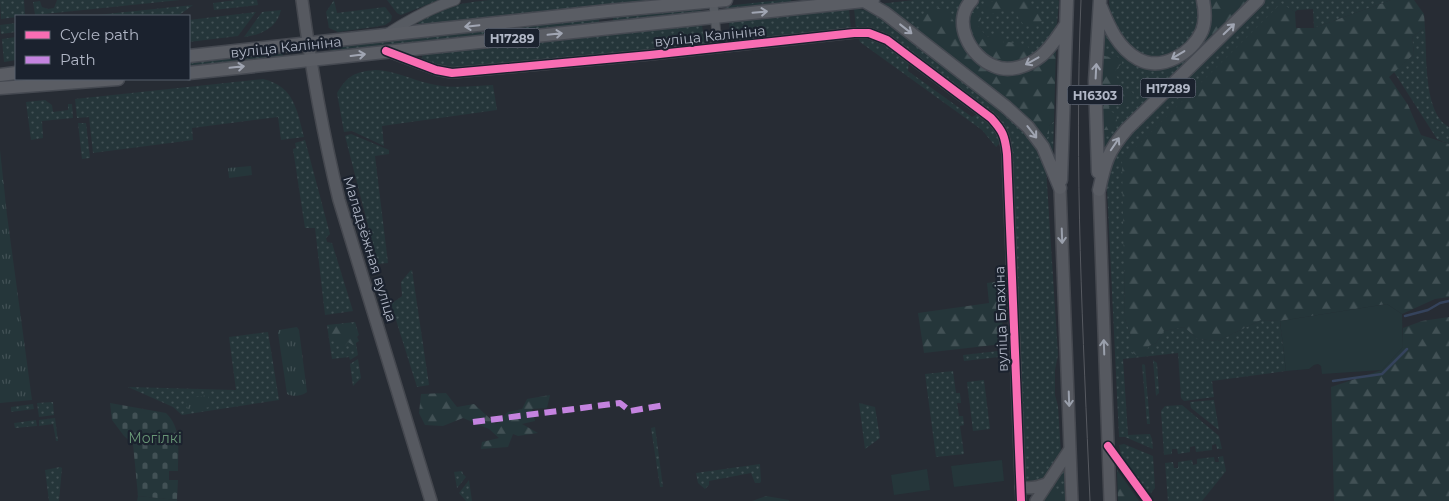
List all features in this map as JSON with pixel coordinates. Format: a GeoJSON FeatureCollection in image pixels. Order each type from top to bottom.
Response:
{"type":"FeatureCollection","features":[{"type":"Feature","properties":{"kind":"main road","name":"Маладзёжная вуліца"},"geometry":{"type":"LineString","coordinates":[[302,0],[310,60],[339,200],[431,501]]}},
{"type":"Feature","properties":{"kind":"main road","name":"вуліца Калініна"},"geometry":{"type":"LineString","coordinates":[[190,56],[717,0]]}},
{"type":"Feature","properties":{"kind":"main road"},"geometry":{"type":"LineString","coordinates":[[972,0],[964,15],[964,29],[969,44],[979,56],[994,67],[1010,69],[1028,64],[1042,56],[1065,26]]}},
{"type":"Feature","properties":{"kind":"main road","name":"Н16303"},"geometry":{"type":"LineString","coordinates":[[1060,188],[1066,0]]}},
{"type":"Feature","properties":{"kind":"main road","name":"Н17289"},"geometry":{"type":"LineString","coordinates":[[1100,2],[1110,30],[1123,48],[1139,60],[1156,64],[1176,59],[1192,46],[1202,30],[1205,12],[1203,0]]}},
{"type":"Feature","properties":{"kind":"main road","name":"Н17289"},"geometry":{"type":"LineString","coordinates":[[1099,190],[1105,162],[1114,144],[1122,134],[1258,0]]}},
{"type":"Feature","properties":{"kind":"main road","name":"вуліца Калініна"},"geometry":{"type":"LineString","coordinates":[[190,73],[610,28],[804,4],[870,1]]}},
{"type":"Feature","properties":{"kind":"main road","name":"Н17289"},"geometry":{"type":"LineString","coordinates":[[870,1],[1006,106],[1028,127],[1043,147],[1060,188]]}},
{"type":"Feature","properties":{"kind":"main road","name":"Н16303"},"geometry":{"type":"LineString","coordinates":[[1099,190],[1095,81],[1100,2]]}},
{"type":"Feature","properties":{"kind":"main road"},"geometry":{"type":"LineString","coordinates":[[608,11],[610,28]]}},
{"type":"Feature","properties":{"kind":"main road"},"geometry":{"type":"LineString","coordinates":[[0,75],[15,74]]}},
{"type":"Feature","properties":{"kind":"main road"},"geometry":{"type":"LineString","coordinates":[[0,88],[105,80]]}},
{"type":"Feature","properties":{"kind":"main road"},"geometry":{"type":"LineString","coordinates":[[1060,188],[1072,501]]}},
{"type":"Feature","properties":{"kind":"main road"},"geometry":{"type":"LineString","coordinates":[[1099,190],[1110,501]]}},
{"type":"Feature","properties":{"kind":"main road"},"geometry":{"type":"LineString","coordinates":[[1036,501],[1070,449]]}},
{"type":"Feature","properties":{"kind":"main road"},"geometry":{"type":"LineString","coordinates":[[1020,487],[1039,487],[1048,483]]}},
{"type":"Feature","properties":{"kind":"street","name":"вуліца Калініна"},"geometry":{"type":"LineString","coordinates":[[384,36],[420,14],[438,5],[455,0]]}},
{"type":"Feature","properties":{"kind":"street"},"geometry":{"type":"LineString","coordinates":[[717,0],[714,16],[718,48]]}},
{"type":"Feature","properties":{"kind":"street","name":"вуліца Калініна"},"geometry":{"type":"LineString","coordinates":[[386,51],[425,66],[452,73],[718,48],[799,38],[869,33],[887,40],[991,118],[1001,129],[1004,136]]}},
{"type":"Feature","properties":{"kind":"street"},"geometry":{"type":"LineString","coordinates":[[425,66],[419,59],[419,54],[427,47]]}},
{"type":"Feature","properties":{"kind":"street","name":"вуліца Блахіна"},"geometry":{"type":"LineString","coordinates":[[1004,136],[1007,154],[1021,501]]}},
{"type":"Feature","properties":{"kind":"street"},"geometry":{"type":"LineString","coordinates":[[1108,446],[1148,501]]}},
{"type":"Feature","properties":{"kind":"green space"},"geometry":{"type":"Polygon","coordinates":[[[0,0],[24,0],[25,15],[15,15],[15,17],[1,19],[0,0]]]}},
{"type":"Feature","properties":{"kind":"green space"},"geometry":{"type":"Polygon","coordinates":[[[57,0],[180,0],[35,15],[33,2],[40,1],[42,7],[48,9],[54,8],[57,0]]]}},
{"type":"Feature","properties":{"kind":"green space"},"geometry":{"type":"Polygon","coordinates":[[[257,0],[258,5],[214,10],[213,3],[257,0]]]}},
{"type":"Feature","properties":{"kind":"green space"},"geometry":{"type":"Polygon","coordinates":[[[334,0],[337,13],[385,7],[392,16],[391,21],[385,25],[338,32],[329,28],[326,12],[334,0]]]}},
{"type":"Feature","properties":{"kind":"green space"},"geometry":{"type":"Polygon","coordinates":[[[387,0],[439,0],[401,15],[397,13],[387,0]]]}},
{"type":"Feature","properties":{"kind":"green space"},"geometry":{"type":"Polygon","coordinates":[[[490,0],[683,0],[418,26],[419,20],[445,8],[490,0]]]}},
{"type":"Feature","properties":{"kind":"green space"},"geometry":{"type":"Polygon","coordinates":[[[791,0],[792,4],[725,10],[725,6],[791,0]]]}},
{"type":"Feature","properties":{"kind":"green space"},"geometry":{"type":"Polygon","coordinates":[[[914,0],[966,0],[959,29],[919,35],[879,4],[914,0]]]}},
{"type":"Feature","properties":{"kind":"green space"},"geometry":{"type":"Polygon","coordinates":[[[978,0],[1058,0],[1057,24],[1051,40],[1026,61],[1004,44],[986,36],[968,15],[978,0]]]}},
{"type":"Feature","properties":{"kind":"green space"},"geometry":{"type":"Polygon","coordinates":[[[996,0],[1029,0],[1029,9],[1037,8],[1043,21],[1035,26],[1023,24],[1018,17],[1016,9],[1008,12],[1003,9],[986,17],[982,9],[985,4],[996,0]]]}},
{"type":"Feature","properties":{"kind":"green space"},"geometry":{"type":"Polygon","coordinates":[[[1109,0],[1199,0],[1199,28],[1189,44],[1174,55],[1157,59],[1141,57],[1125,45],[1110,16],[1109,0]]]}},
{"type":"Feature","properties":{"kind":"green space"},"geometry":{"type":"Polygon","coordinates":[[[1207,0],[1252,0],[1198,52],[1195,49],[1207,0]]]}},
{"type":"Feature","properties":{"kind":"green space"},"geometry":{"type":"Polygon","coordinates":[[[1252,0],[1111,140],[1102,154],[1101,83],[1104,28],[1157,68],[1252,0]]]}},
{"type":"Feature","properties":{"kind":"green space"},"geometry":{"type":"Polygon","coordinates":[[[1265,0],[1391,0],[1314,28],[1313,9],[1297,10],[1295,12],[1281,4],[1123,161],[1125,319],[1131,336],[1149,346],[1156,343],[1164,331],[1184,327],[1198,339],[1218,341],[1261,320],[1280,321],[1286,371],[1212,381],[1214,397],[1184,401],[1181,398],[1178,353],[1123,359],[1128,435],[1150,434],[1153,449],[1125,437],[1119,437],[1106,167],[1117,146],[1265,0]]]}},
{"type":"Feature","properties":{"kind":"green space"},"geometry":{"type":"Polygon","coordinates":[[[1391,0],[1414,0],[1424,14],[1425,28],[1412,37],[1414,54],[1389,77],[1408,105],[1421,135],[1449,144],[1449,297],[1435,299],[1402,314],[1387,304],[1280,321],[1261,320],[1218,341],[1198,339],[1184,327],[1164,331],[1156,343],[1149,346],[1145,354],[1136,355],[1129,350],[1131,336],[1125,319],[1122,161],[1281,3],[1295,12],[1296,28],[1314,28],[1391,0]]]}},
{"type":"Feature","properties":{"kind":"green space"},"geometry":{"type":"Polygon","coordinates":[[[193,5],[179,15],[97,15],[193,5]]]}},
{"type":"Feature","properties":{"kind":"green space"},"geometry":{"type":"Polygon","coordinates":[[[700,7],[701,12],[613,22],[613,17],[700,7]]]}},
{"type":"Feature","properties":{"kind":"green space"},"geometry":{"type":"Polygon","coordinates":[[[937,7],[948,13],[959,29],[966,47],[1012,73],[1056,47],[1054,121],[1049,126],[1049,136],[1043,141],[919,35],[920,20],[926,11],[933,11],[937,7]]]}},
{"type":"Feature","properties":{"kind":"green space"},"geometry":{"type":"Polygon","coordinates":[[[854,8],[882,16],[1004,109],[1040,150],[1046,168],[1058,355],[1055,370],[1055,395],[1058,406],[1061,454],[1046,480],[1038,485],[1027,482],[1024,476],[1008,136],[889,38],[856,29],[854,8]]]}},
{"type":"Feature","properties":{"kind":"green space"},"geometry":{"type":"Polygon","coordinates":[[[849,9],[851,29],[731,42],[729,22],[849,9]]]}},
{"type":"Feature","properties":{"kind":"green space"},"geometry":{"type":"Polygon","coordinates":[[[281,10],[276,22],[272,26],[262,32],[244,37],[262,12],[281,10]]]}},
{"type":"Feature","properties":{"kind":"green space"},"geometry":{"type":"Polygon","coordinates":[[[256,12],[238,36],[190,42],[190,20],[256,12]]]}},
{"type":"Feature","properties":{"kind":"green space"},"geometry":{"type":"Polygon","coordinates":[[[973,13],[981,18],[978,26],[986,36],[994,39],[997,35],[1002,37],[1004,43],[1027,45],[1031,52],[1026,61],[1009,65],[996,63],[981,53],[967,29],[968,15],[973,13]]]}},
{"type":"Feature","properties":{"kind":"green space"},"geometry":{"type":"Polygon","coordinates":[[[599,18],[599,24],[331,52],[330,47],[599,18]]]}},
{"type":"Feature","properties":{"kind":"green space"},"geometry":{"type":"Polygon","coordinates":[[[15,23],[15,32],[1,34],[0,25],[15,23]]]}},
{"type":"Feature","properties":{"kind":"green space"},"geometry":{"type":"Polygon","coordinates":[[[702,25],[705,46],[452,69],[437,66],[422,58],[425,52],[702,25]]]}},
{"type":"Feature","properties":{"kind":"green space"},"geometry":{"type":"Polygon","coordinates":[[[1425,28],[1428,82],[1435,109],[1441,120],[1449,127],[1449,144],[1437,139],[1394,72],[1414,54],[1412,37],[1425,28]]]}},
{"type":"Feature","properties":{"kind":"green space"},"geometry":{"type":"Polygon","coordinates":[[[15,37],[15,60],[4,62],[2,39],[15,37]]]}},
{"type":"Feature","properties":{"kind":"green space"},"geometry":{"type":"Polygon","coordinates":[[[858,37],[879,42],[891,49],[909,62],[908,71],[972,117],[979,113],[989,121],[1002,137],[999,144],[996,147],[982,130],[860,42],[858,37]]]}},
{"type":"Feature","properties":{"kind":"green space"},"geometry":{"type":"Polygon","coordinates":[[[283,53],[283,57],[190,67],[190,63],[283,53]]]}},
{"type":"Feature","properties":{"kind":"green space"},"geometry":{"type":"Polygon","coordinates":[[[1102,55],[1111,58],[1116,56],[1121,59],[1122,63],[1114,72],[1121,84],[1118,90],[1122,93],[1128,89],[1133,93],[1131,104],[1125,108],[1116,104],[1109,107],[1110,111],[1116,114],[1117,121],[1108,130],[1102,130],[1102,55]]]}},
{"type":"Feature","properties":{"kind":"green space"},"geometry":{"type":"Polygon","coordinates":[[[382,70],[439,86],[493,85],[497,110],[382,126],[384,146],[352,131],[344,132],[337,93],[349,78],[357,73],[382,70]]]}},
{"type":"Feature","properties":{"kind":"green space"},"geometry":{"type":"Polygon","coordinates":[[[263,79],[282,87],[288,93],[296,109],[304,137],[281,140],[278,117],[192,128],[193,140],[93,153],[89,117],[77,118],[75,99],[263,79]]]}},
{"type":"Feature","properties":{"kind":"green space"},"geometry":{"type":"Polygon","coordinates":[[[45,100],[52,105],[53,112],[68,110],[68,104],[72,104],[73,118],[42,121],[43,138],[31,140],[26,102],[45,100]]]}},
{"type":"Feature","properties":{"kind":"green space"},"geometry":{"type":"Polygon","coordinates":[[[1054,121],[1053,157],[1043,141],[1049,126],[1054,121]]]}},
{"type":"Feature","properties":{"kind":"green space"},"geometry":{"type":"Polygon","coordinates":[[[78,123],[86,123],[90,158],[82,159],[78,123]]]}},
{"type":"Feature","properties":{"kind":"green space"},"geometry":{"type":"Polygon","coordinates":[[[351,134],[389,150],[389,154],[375,156],[388,263],[378,264],[345,136],[351,134]]]}},
{"type":"Feature","properties":{"kind":"green space"},"geometry":{"type":"Polygon","coordinates":[[[305,140],[330,234],[326,238],[327,242],[332,243],[353,311],[325,315],[315,228],[305,228],[293,149],[296,148],[295,143],[305,140]]]}},
{"type":"Feature","properties":{"kind":"green space"},"geometry":{"type":"Polygon","coordinates":[[[0,150],[32,400],[0,403],[0,150]]]}},
{"type":"Feature","properties":{"kind":"green space"},"geometry":{"type":"Polygon","coordinates":[[[251,166],[252,175],[229,178],[228,168],[251,166]]]}},
{"type":"Feature","properties":{"kind":"green space"},"geometry":{"type":"Polygon","coordinates":[[[412,270],[429,385],[417,387],[391,304],[402,296],[401,282],[412,270]]]}},
{"type":"Feature","properties":{"kind":"green space"},"geometry":{"type":"Polygon","coordinates":[[[1001,281],[1003,344],[924,353],[918,313],[989,303],[987,283],[1001,281]]]}},
{"type":"Feature","properties":{"kind":"green space"},"geometry":{"type":"Polygon","coordinates":[[[1387,304],[1402,314],[1403,347],[1382,370],[1322,374],[1321,366],[1318,364],[1309,369],[1286,371],[1280,321],[1387,304]]]}},
{"type":"Feature","properties":{"kind":"green space"},"geometry":{"type":"Polygon","coordinates":[[[1449,317],[1449,501],[1334,501],[1331,387],[1382,370],[1403,347],[1403,328],[1422,321],[1449,317]]]}},
{"type":"Feature","properties":{"kind":"green space"},"geometry":{"type":"Polygon","coordinates":[[[355,322],[359,335],[355,338],[358,355],[350,360],[349,357],[332,359],[327,325],[355,322]]]}},
{"type":"Feature","properties":{"kind":"green space"},"geometry":{"type":"Polygon","coordinates":[[[351,324],[359,341],[353,345],[348,342],[345,346],[339,345],[331,333],[330,327],[351,324]]]}},
{"type":"Feature","properties":{"kind":"green space"},"geometry":{"type":"Polygon","coordinates":[[[297,327],[299,330],[307,392],[294,396],[287,394],[278,333],[279,330],[297,327]]]}},
{"type":"Feature","properties":{"kind":"green space"},"geometry":{"type":"Polygon","coordinates":[[[268,332],[279,400],[182,415],[173,407],[128,387],[236,390],[229,337],[268,332]]]}},
{"type":"Feature","properties":{"kind":"green space"},"geometry":{"type":"Polygon","coordinates":[[[998,351],[999,357],[964,361],[963,355],[998,351]]]}},
{"type":"Feature","properties":{"kind":"green space"},"geometry":{"type":"Polygon","coordinates":[[[358,359],[361,378],[353,386],[350,364],[358,359]]]}},
{"type":"Feature","properties":{"kind":"green space"},"geometry":{"type":"Polygon","coordinates":[[[1153,360],[1157,363],[1159,393],[1156,396],[1153,360]]]}},
{"type":"Feature","properties":{"kind":"green space"},"geometry":{"type":"Polygon","coordinates":[[[1143,364],[1145,365],[1150,424],[1147,424],[1143,364]]]}},
{"type":"Feature","properties":{"kind":"green space"},"geometry":{"type":"Polygon","coordinates":[[[953,371],[956,393],[960,393],[961,403],[957,403],[959,416],[963,416],[964,425],[960,426],[964,454],[936,457],[925,374],[953,371]]]}},
{"type":"Feature","properties":{"kind":"green space"},"geometry":{"type":"Polygon","coordinates":[[[984,380],[990,429],[973,431],[967,382],[984,380]]]}},
{"type":"Feature","properties":{"kind":"green space"},"geometry":{"type":"Polygon","coordinates":[[[446,393],[457,407],[474,404],[496,424],[508,412],[522,409],[527,399],[550,395],[547,408],[532,409],[535,421],[522,424],[538,433],[518,436],[513,434],[508,447],[481,449],[482,442],[499,438],[489,429],[463,418],[443,426],[425,425],[419,413],[421,394],[446,393]]]}},
{"type":"Feature","properties":{"kind":"green space"},"geometry":{"type":"Polygon","coordinates":[[[208,395],[210,407],[188,411],[186,399],[208,395]]]}},
{"type":"Feature","properties":{"kind":"green space"},"geometry":{"type":"Polygon","coordinates":[[[1214,400],[1219,430],[1191,408],[1190,402],[1214,400]]]}},
{"type":"Feature","properties":{"kind":"green space"},"geometry":{"type":"Polygon","coordinates":[[[53,402],[54,415],[39,417],[37,403],[53,402]]]}},
{"type":"Feature","properties":{"kind":"green space","name":"Могілкі"},"geometry":{"type":"Polygon","coordinates":[[[110,403],[166,413],[171,419],[175,426],[178,440],[178,471],[169,471],[169,480],[178,480],[177,500],[138,496],[133,444],[124,436],[112,420],[110,403]]]}},
{"type":"Feature","properties":{"kind":"green space"},"geometry":{"type":"Polygon","coordinates":[[[859,403],[875,407],[880,438],[865,449],[859,403]]]}},
{"type":"Feature","properties":{"kind":"green space"},"geometry":{"type":"Polygon","coordinates":[[[33,404],[34,409],[11,412],[11,407],[33,404]]]}},
{"type":"Feature","properties":{"kind":"green space"},"geometry":{"type":"Polygon","coordinates":[[[1182,405],[1219,436],[1222,449],[1217,449],[1216,444],[1212,445],[1212,450],[1196,452],[1195,446],[1190,447],[1190,452],[1178,454],[1177,449],[1172,449],[1172,454],[1164,455],[1161,411],[1165,406],[1182,405]]]}},
{"type":"Feature","properties":{"kind":"green space"},"geometry":{"type":"Polygon","coordinates":[[[55,418],[58,441],[56,441],[53,424],[39,426],[39,420],[55,418]]]}},
{"type":"Feature","properties":{"kind":"green space"},"geometry":{"type":"Polygon","coordinates":[[[36,420],[37,426],[15,428],[14,423],[36,420]]]}},
{"type":"Feature","properties":{"kind":"green space"},"geometry":{"type":"Polygon","coordinates":[[[655,427],[663,487],[660,487],[651,428],[655,427]]]}},
{"type":"Feature","properties":{"kind":"green space"},"geometry":{"type":"Polygon","coordinates":[[[1124,444],[1153,456],[1155,488],[1151,493],[1145,491],[1122,460],[1119,445],[1124,444]]]}},
{"type":"Feature","properties":{"kind":"green space"},"geometry":{"type":"Polygon","coordinates":[[[1223,456],[1226,471],[1202,501],[1168,501],[1165,463],[1173,462],[1174,468],[1178,468],[1178,462],[1192,460],[1193,465],[1197,464],[1197,459],[1214,457],[1215,462],[1219,462],[1218,457],[1223,456]]]}},
{"type":"Feature","properties":{"kind":"green space"},"geometry":{"type":"Polygon","coordinates":[[[1002,460],[1004,481],[954,487],[951,466],[1002,460]]]}},
{"type":"Feature","properties":{"kind":"green space"},"geometry":{"type":"Polygon","coordinates":[[[760,464],[760,483],[755,483],[751,473],[709,481],[709,485],[705,489],[698,483],[696,473],[760,464]]]}},
{"type":"Feature","properties":{"kind":"green space"},"geometry":{"type":"Polygon","coordinates":[[[1066,466],[1067,501],[1041,501],[1066,466]]]}},
{"type":"Feature","properties":{"kind":"green space"},"geometry":{"type":"Polygon","coordinates":[[[62,468],[59,501],[49,501],[45,470],[62,468]]]}},
{"type":"Feature","properties":{"kind":"green space"},"geometry":{"type":"Polygon","coordinates":[[[927,469],[930,490],[894,495],[891,475],[927,469]]]}},
{"type":"Feature","properties":{"kind":"green space"},"geometry":{"type":"Polygon","coordinates":[[[1117,470],[1139,501],[1118,501],[1117,470]]]}},
{"type":"Feature","properties":{"kind":"green space"},"geometry":{"type":"Polygon","coordinates":[[[462,471],[466,477],[457,488],[454,472],[462,471]]]}},
{"type":"Feature","properties":{"kind":"green space"},"geometry":{"type":"Polygon","coordinates":[[[469,480],[472,501],[466,501],[459,493],[469,480]]]}},
{"type":"Feature","properties":{"kind":"green space"},"geometry":{"type":"Polygon","coordinates":[[[1051,486],[1059,490],[1060,501],[1043,501],[1051,486]]]}},
{"type":"Feature","properties":{"kind":"green space"},"geometry":{"type":"Polygon","coordinates":[[[138,496],[177,500],[177,501],[137,501],[138,496]]]}},
{"type":"Feature","properties":{"kind":"green space"},"geometry":{"type":"Polygon","coordinates":[[[766,496],[789,500],[789,501],[752,501],[766,496]]]}},
{"type":"Feature","properties":{"kind":"waterway"},"geometry":{"type":"LineString","coordinates":[[1405,316],[1428,310],[1440,303],[1449,301]]}},
{"type":"Feature","properties":{"kind":"waterway"},"geometry":{"type":"LineString","coordinates":[[1333,381],[1382,374],[1407,349]]}},
{"type":"Feature","properties":{"kind":"tram line"},"geometry":{"type":"LineString","coordinates":[[1081,0],[1078,125],[1079,188],[1090,501]]}},
{"type":"Feature","properties":{"kind":"marked path"},"geometry":{"type":"LineString","coordinates":[[473,422],[620,403],[630,411],[665,405]]}},
{"type":"Feature","properties":{"kind":"cycle path"},"geometry":{"type":"LineString","coordinates":[[386,51],[436,70],[452,73],[650,55],[854,33],[869,33],[887,40],[991,118],[1001,130],[1004,138],[1007,154],[1021,501]]}},
{"type":"Feature","properties":{"kind":"cycle path"},"geometry":{"type":"LineString","coordinates":[[1108,446],[1148,501]]}}]}
